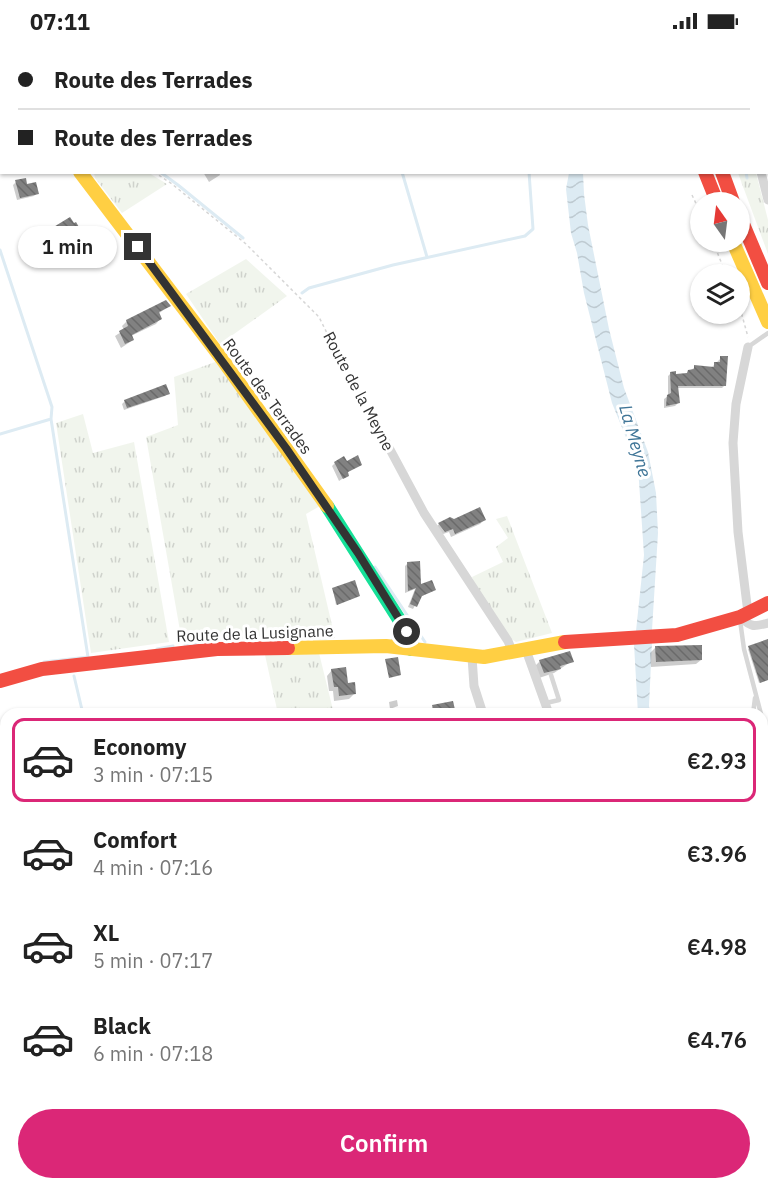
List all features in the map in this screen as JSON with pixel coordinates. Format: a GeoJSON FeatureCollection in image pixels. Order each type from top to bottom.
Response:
{"type":"FeatureCollection","features":[{"type":"Feature","properties":{"kind":"main road","name":"Route des Terrades"},"geometry":{"type":"LineString","coordinates":[[82,174],[286,448],[358,553],[407,632],[412,645],[411,649]]}},
{"type":"Feature","properties":{"kind":"main road"},"geometry":{"type":"LineString","coordinates":[[706,174],[713,192]]}},
{"type":"Feature","properties":{"kind":"main road"},"geometry":{"type":"LineString","coordinates":[[724,174],[730,192]]}},
{"type":"Feature","properties":{"kind":"main road"},"geometry":{"type":"LineString","coordinates":[[750,241],[768,283]]}},
{"type":"Feature","properties":{"kind":"main road"},"geometry":{"type":"LineString","coordinates":[[737,252],[768,322]]}},
{"type":"Feature","properties":{"kind":"main road","name":"Route de la Lusignane"},"geometry":{"type":"LineString","coordinates":[[0,681],[60,666],[217,649],[386,646],[472,657],[519,652],[570,641],[655,637],[696,631],[744,615],[768,603]]}},
{"type":"Feature","properties":{"kind":"street"},"geometry":{"type":"LineString","coordinates":[[762,174],[768,200]]}},
{"type":"Feature","properties":{"kind":"street"},"geometry":{"type":"LineString","coordinates":[[748,347],[736,404],[733,443],[744,615],[748,624],[755,627],[768,623]]}},
{"type":"Feature","properties":{"kind":"street","name":"Route de la Meyne"},"geometry":{"type":"LineString","coordinates":[[386,442],[424,513],[508,641],[519,652],[547,708]]}},
{"type":"Feature","properties":{"kind":"street"},"geometry":{"type":"LineString","coordinates":[[472,657],[474,686],[481,708]]}},
{"type":"Feature","properties":{"kind":"lane"},"geometry":{"type":"LineString","coordinates":[[748,347],[768,333]]}},
{"type":"Feature","properties":{"kind":"lane"},"geometry":{"type":"LineString","coordinates":[[744,615],[744,649],[759,708]]}},
{"type":"Feature","properties":{"kind":"lane"},"geometry":{"type":"LineString","coordinates":[[545,703],[559,700],[551,675]]}},
{"type":"Feature","properties":{"kind":"lane"},"geometry":{"type":"LineString","coordinates":[[754,708],[756,696]]}},
{"type":"Feature","properties":{"kind":"path","name":"Route de la Meyne"},"geometry":{"type":"LineString","coordinates":[[157,174],[246,244],[319,317],[371,422],[386,442]]}},
{"type":"Feature","properties":{"kind":"path"},"geometry":{"type":"LineString","coordinates":[[745,324],[748,347]]}},
{"type":"Feature","properties":{"kind":"green space"},"geometry":{"type":"Polygon","coordinates":[[[94,174],[151,174],[167,184],[122,213],[94,174]]]}},
{"type":"Feature","properties":{"kind":"green space"},"geometry":{"type":"Polygon","coordinates":[[[738,174],[756,174],[768,220],[768,254],[750,205],[750,192],[745,192],[738,174]]]}},
{"type":"Feature","properties":{"kind":"green space"},"geometry":{"type":"Polygon","coordinates":[[[246,259],[287,296],[220,344],[186,294],[246,259]]]}},
{"type":"Feature","properties":{"kind":"green space"},"geometry":{"type":"Polygon","coordinates":[[[218,361],[320,506],[306,514],[335,638],[182,642],[146,437],[178,425],[174,377],[218,361]]]}},
{"type":"Feature","properties":{"kind":"green space"},"geometry":{"type":"Polygon","coordinates":[[[83,414],[93,453],[134,442],[169,642],[91,653],[56,423],[83,414]]]}},
{"type":"Feature","properties":{"kind":"green space"},"geometry":{"type":"Polygon","coordinates":[[[507,516],[552,633],[516,642],[510,638],[472,577],[503,562],[496,547],[508,538],[496,519],[507,516]]]}},
{"type":"Feature","properties":{"kind":"green space"},"geometry":{"type":"Polygon","coordinates":[[[319,653],[333,708],[277,708],[265,655],[319,653]]]}},
{"type":"Feature","properties":{"kind":"water","name":"La Meyne"},"geometry":{"type":"Polygon","coordinates":[[[569,174],[583,174],[588,225],[609,329],[624,388],[648,452],[656,493],[658,533],[652,630],[636,631],[644,555],[638,467],[612,403],[571,233],[566,189],[569,174]]]}},
{"type":"Feature","properties":{"kind":"water"},"geometry":{"type":"Polygon","coordinates":[[[652,642],[649,708],[638,708],[634,644],[652,642]]]}},
{"type":"Feature","properties":{"kind":"building"},"geometry":{"type":"Polygon","coordinates":[[[26,178],[27,184],[36,182],[39,194],[20,198],[15,180],[26,178]]]}},
{"type":"Feature","properties":{"kind":"building"},"geometry":{"type":"Polygon","coordinates":[[[70,217],[83,234],[72,241],[66,229],[56,234],[52,228],[70,217]]]}},
{"type":"Feature","properties":{"kind":"building"},"geometry":{"type":"Polygon","coordinates":[[[166,300],[171,306],[159,312],[162,319],[132,335],[134,340],[125,344],[119,331],[128,326],[126,320],[166,300]]]}},
{"type":"Feature","properties":{"kind":"building"},"geometry":{"type":"Polygon","coordinates":[[[720,356],[728,356],[726,386],[678,386],[680,403],[666,406],[667,395],[671,393],[670,372],[687,373],[688,370],[694,369],[694,365],[714,367],[714,362],[720,362],[720,356]]]}},
{"type":"Feature","properties":{"kind":"building"},"geometry":{"type":"Polygon","coordinates":[[[166,384],[170,394],[127,408],[124,400],[166,384]]]}},
{"type":"Feature","properties":{"kind":"building"},"geometry":{"type":"Polygon","coordinates":[[[358,455],[362,465],[348,472],[349,476],[343,479],[334,462],[344,456],[347,461],[358,455]]]}},
{"type":"Feature","properties":{"kind":"building"},"geometry":{"type":"Polygon","coordinates":[[[480,507],[486,520],[455,534],[453,529],[445,532],[438,523],[450,517],[454,519],[480,507]]]}},
{"type":"Feature","properties":{"kind":"building"},"geometry":{"type":"Polygon","coordinates":[[[420,561],[421,584],[432,580],[436,590],[422,596],[417,607],[410,604],[416,588],[408,591],[407,562],[420,561]]]}},
{"type":"Feature","properties":{"kind":"building"},"geometry":{"type":"Polygon","coordinates":[[[355,580],[360,596],[337,605],[332,588],[355,580]]]}},
{"type":"Feature","properties":{"kind":"building"},"geometry":{"type":"Polygon","coordinates":[[[768,639],[768,680],[760,683],[748,646],[768,639]]]}},
{"type":"Feature","properties":{"kind":"building"},"geometry":{"type":"Polygon","coordinates":[[[702,645],[702,660],[656,662],[655,646],[702,645]]]}},
{"type":"Feature","properties":{"kind":"building"},"geometry":{"type":"Polygon","coordinates":[[[570,651],[574,662],[560,666],[561,669],[544,673],[539,660],[570,651]]]}},
{"type":"Feature","properties":{"kind":"building"},"geometry":{"type":"Polygon","coordinates":[[[398,657],[401,675],[389,678],[385,659],[398,657]]]}},
{"type":"Feature","properties":{"kind":"building"},"geometry":{"type":"Polygon","coordinates":[[[346,667],[348,683],[355,682],[356,694],[339,696],[338,687],[334,687],[331,669],[346,667]]]}},
{"type":"Feature","properties":{"kind":"building"},"geometry":{"type":"Polygon","coordinates":[[[453,701],[455,708],[433,708],[432,705],[453,701]]]}},
{"type":"Feature","properties":{"kind":"waterway"},"geometry":{"type":"LineString","coordinates":[[163,174],[243,238]]}},
{"type":"Feature","properties":{"kind":"waterway"},"geometry":{"type":"LineString","coordinates":[[403,174],[427,257]]}},
{"type":"Feature","properties":{"kind":"waterway"},"geometry":{"type":"LineString","coordinates":[[302,293],[309,288],[393,265],[525,236],[533,229],[529,174]]}},
{"type":"Feature","properties":{"kind":"waterway"},"geometry":{"type":"LineString","coordinates":[[746,174],[747,178]]}},
{"type":"Feature","properties":{"kind":"waterway"},"geometry":{"type":"LineString","coordinates":[[0,250],[52,407],[51,419]]}},
{"type":"Feature","properties":{"kind":"waterway"},"geometry":{"type":"LineString","coordinates":[[0,434],[51,419],[88,657]]}},
{"type":"Feature","properties":{"kind":"waterway"},"geometry":{"type":"LineString","coordinates":[[375,567],[425,642]]}},
{"type":"Feature","properties":{"kind":"waterway"},"geometry":{"type":"LineString","coordinates":[[392,640],[402,640]]}},
{"type":"Feature","properties":{"kind":"waterway"},"geometry":{"type":"LineString","coordinates":[[185,645],[218,642]]}},
{"type":"Feature","properties":{"kind":"waterway"},"geometry":{"type":"LineString","coordinates":[[157,649],[173,646]]}},
{"type":"Feature","properties":{"kind":"waterway"},"geometry":{"type":"LineString","coordinates":[[44,662],[88,657]]}},
{"type":"Feature","properties":{"kind":"waterway"},"geometry":{"type":"LineString","coordinates":[[74,676],[82,708]]}},
{"type":"Feature","properties":{"kind":"traffic: fast"},"geometry":{"type":"LineString","coordinates":[[327,506],[407,632],[412,642],[411,649]]}},
{"type":"Feature","properties":{"kind":"traffic: slow"},"geometry":{"type":"LineString","coordinates":[[82,174],[222,359],[327,506]]}},
{"type":"Feature","properties":{"kind":"traffic: slow"},"geometry":{"type":"LineString","coordinates":[[737,252],[768,322]]}},
{"type":"Feature","properties":{"kind":"traffic: slow"},"geometry":{"type":"LineString","coordinates":[[288,648],[386,646],[484,657],[565,642]]}},
{"type":"Feature","properties":{"kind":"traffic: jam"},"geometry":{"type":"LineString","coordinates":[[706,174],[713,192]]}},
{"type":"Feature","properties":{"kind":"traffic: jam"},"geometry":{"type":"LineString","coordinates":[[723,174],[729,192]]}},
{"type":"Feature","properties":{"kind":"traffic: jam"},"geometry":{"type":"LineString","coordinates":[[750,241],[768,283]]}},
{"type":"Feature","properties":{"kind":"traffic: jam"},"geometry":{"type":"LineString","coordinates":[[565,642],[677,635],[740,617],[768,603]]}},
{"type":"Feature","properties":{"kind":"traffic: jam"},"geometry":{"type":"LineString","coordinates":[[0,681],[42,669],[217,649],[288,648]]}},
{"type":"Feature","properties":{"kind":"route"},"geometry":{"type":"LineString","coordinates":[[138,247],[286,448],[358,553],[407,632]]}}]}
